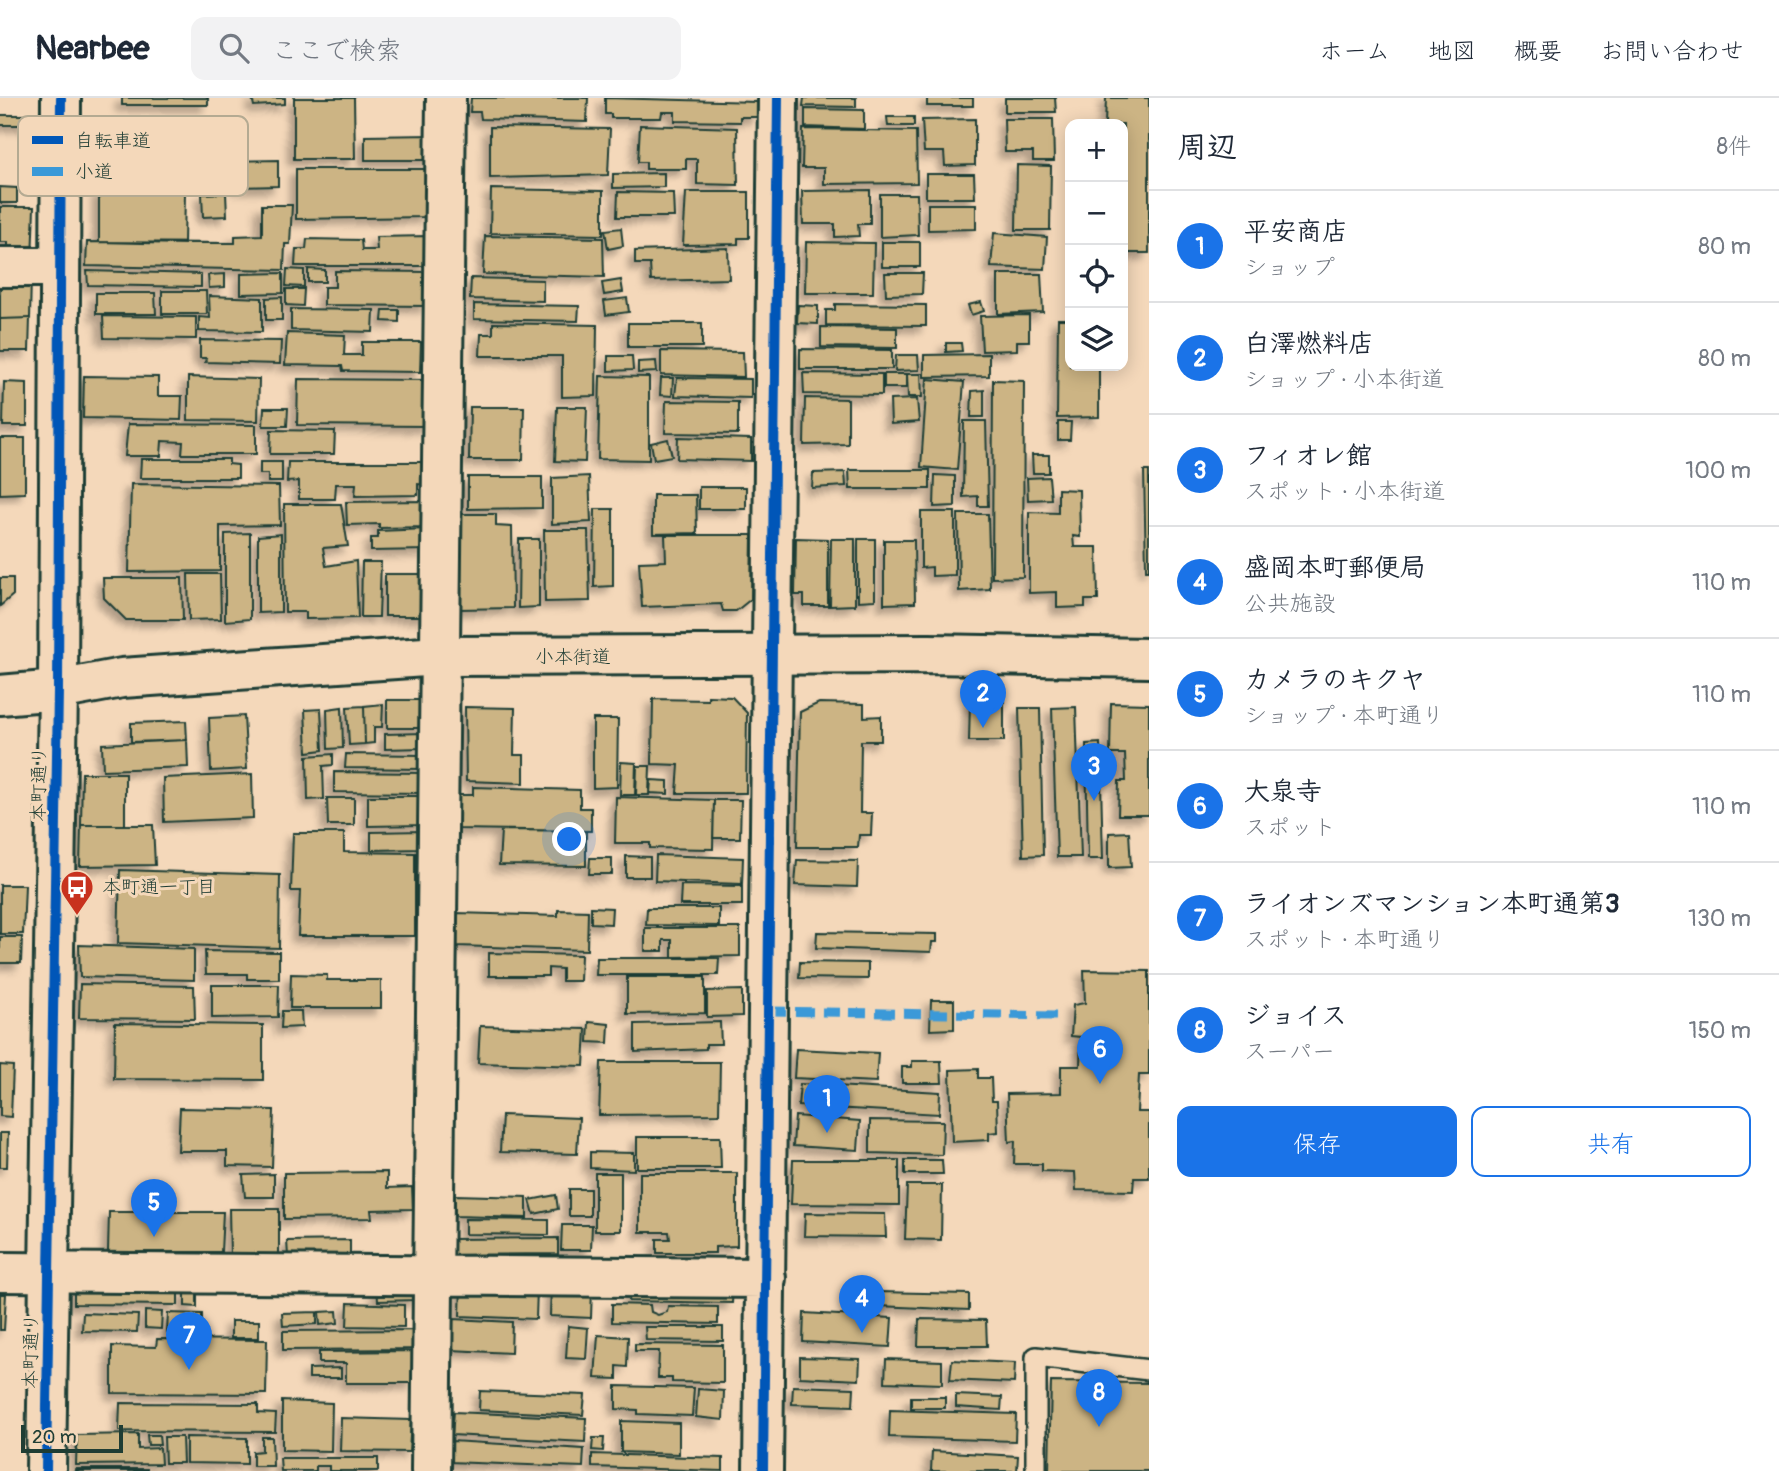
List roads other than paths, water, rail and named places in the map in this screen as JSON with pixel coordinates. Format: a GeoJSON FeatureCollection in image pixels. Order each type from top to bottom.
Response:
{"type":"FeatureCollection","features":[{"type":"Feature","properties":{"kind":"street","name":"本町通り"},"geometry":{"type":"LineString","coordinates":[[61,98],[61,116]]}},
{"type":"Feature","properties":{"kind":"street"},"geometry":{"type":"LineString","coordinates":[[431,1471],[446,98]]}},
{"type":"Feature","properties":{"kind":"street"},"geometry":{"type":"LineString","coordinates":[[762,1471],[778,98]]}},
{"type":"Feature","properties":{"kind":"street","name":"本町通り"},"geometry":{"type":"LineString","coordinates":[[46,1471],[58,690],[60,196]]}},
{"type":"Feature","properties":{"kind":"street"},"geometry":{"type":"LineString","coordinates":[[0,267],[60,267]]}},
{"type":"Feature","properties":{"kind":"street","name":"小本街道"},"geometry":{"type":"LineString","coordinates":[[0,695],[58,690],[122,678],[439,656],[771,654],[1149,658]]}},
{"type":"Feature","properties":{"kind":"street"},"geometry":{"type":"LineString","coordinates":[[0,1272],[766,1278]]}},
{"type":"Feature","properties":{"kind":"lane"},"geometry":{"type":"LineString","coordinates":[[1036,1471],[1037,1357],[1149,1370]]}},
{"type":"Feature","properties":{"kind":"place","name":"白澤燃料店"},"geometry":{"type":"Point","coordinates":[983,728]}},
{"type":"Feature","properties":{"kind":"place","name":"フィオレ館"},"geometry":{"type":"Point","coordinates":[1094,801]}},
{"type":"Feature","properties":{"kind":"place","name":"本町通一丁目"},"geometry":{"type":"Point","coordinates":[77,917]}},
{"type":"Feature","properties":{"kind":"place","name":"大泉寺"},"geometry":{"type":"Point","coordinates":[1100,1084]}},
{"type":"Feature","properties":{"kind":"place","name":"平安商店"},"geometry":{"type":"Point","coordinates":[827,1133]}},
{"type":"Feature","properties":{"kind":"place","name":"カメラのキクヤ"},"geometry":{"type":"Point","coordinates":[154,1237]}},
{"type":"Feature","properties":{"kind":"place","name":"盛岡本町郵便局"},"geometry":{"type":"Point","coordinates":[862,1333]}},
{"type":"Feature","properties":{"kind":"place","name":"ライオンズマンション本町通第3"},"geometry":{"type":"Point","coordinates":[189,1370]}},
{"type":"Feature","properties":{"kind":"place","name":"ジョイス"},"geometry":{"type":"Point","coordinates":[1099,1427]}}]}
